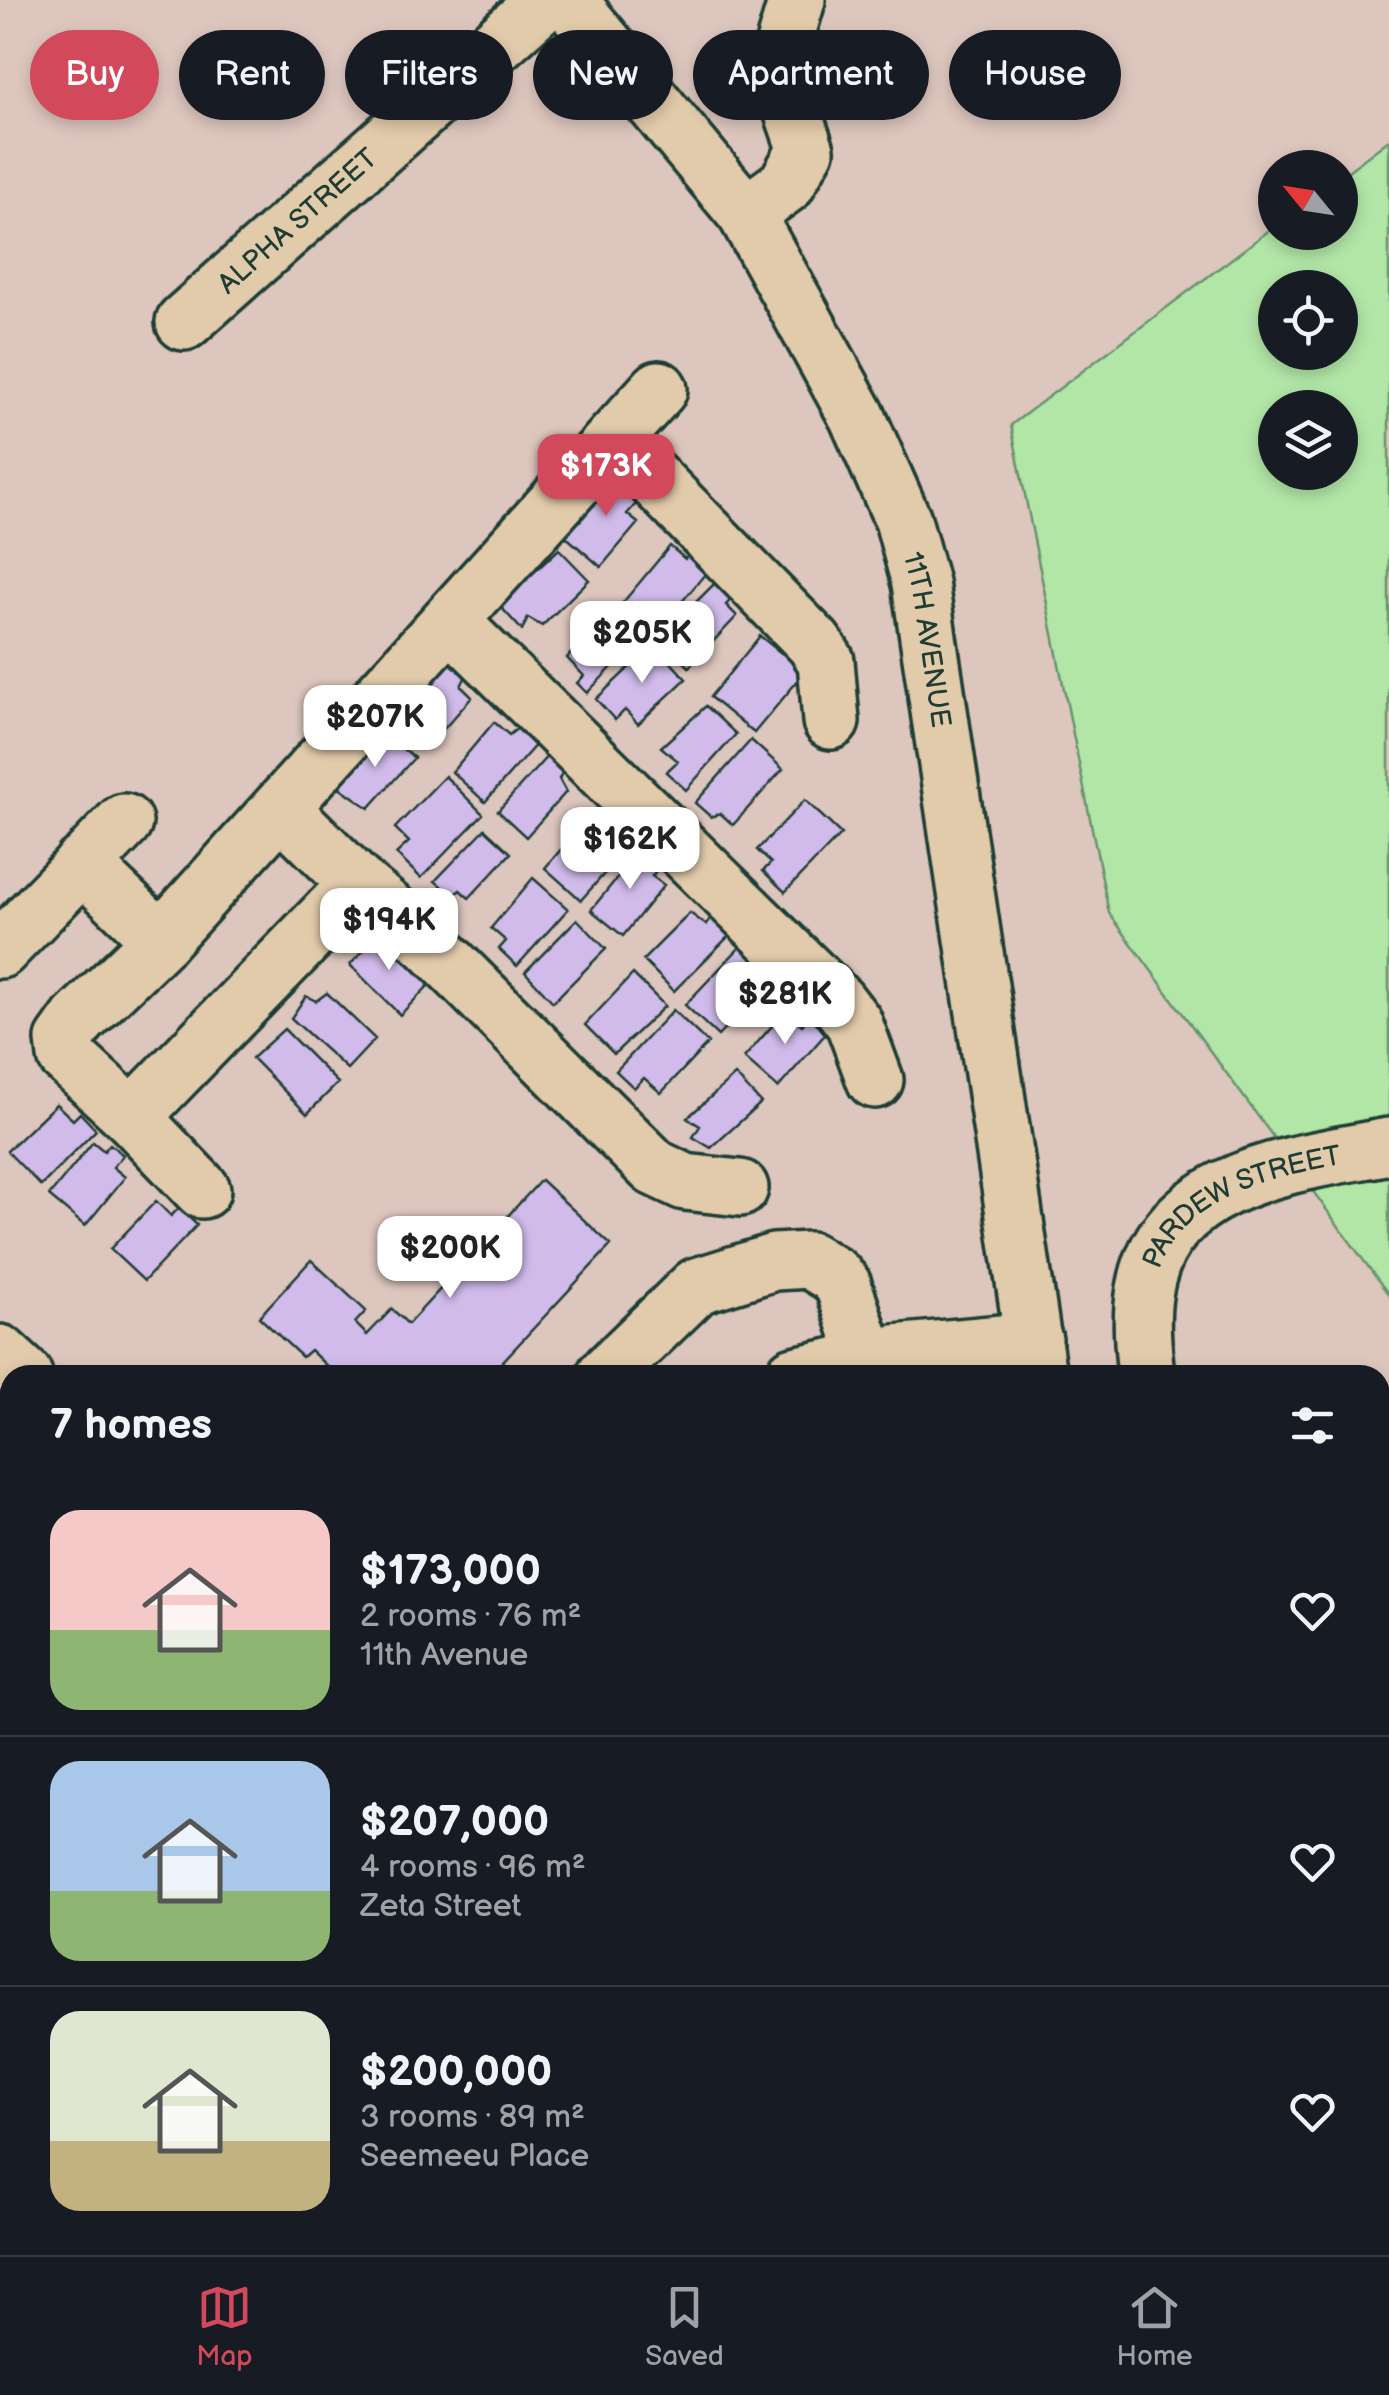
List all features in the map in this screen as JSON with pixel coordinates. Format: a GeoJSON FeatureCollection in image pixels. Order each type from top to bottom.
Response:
{"type":"FeatureCollection","features":[{"type":"Feature","properties":{"kind":"street","name":"ALPHA STREET"},"geometry":{"type":"LineString","coordinates":[[184,322],[546,0]]}},
{"type":"Feature","properties":{"kind":"street"},"geometry":{"type":"LineString","coordinates":[[746,214],[786,185],[806,150],[777,66],[797,0]]}},
{"type":"Feature","properties":{"kind":"street","name":"11TH AVENUE"},"geometry":{"type":"LineString","coordinates":[[599,10],[746,214],[857,416],[903,520],[920,583],[1036,1358]]}},
{"type":"Feature","properties":{"kind":"street"},"geometry":{"type":"LineString","coordinates":[[202,1190],[66,1056],[64,1040],[79,1019],[161,940],[659,389]]}},
{"type":"Feature","properties":{"kind":"street"},"geometry":{"type":"LineString","coordinates":[[614,440],[814,643],[826,661],[831,721]]}},
{"type":"Feature","properties":{"kind":"street"},"geometry":{"type":"LineString","coordinates":[[450,621],[837,1002],[854,1023],[875,1080]]}},
{"type":"Feature","properties":{"kind":"street"},"geometry":{"type":"LineString","coordinates":[[280,808],[358,884],[428,942],[655,1168],[673,1179],[740,1188]]}},
{"type":"Feature","properties":{"kind":"street"},"geometry":{"type":"LineString","coordinates":[[0,950],[124,822]]}},
{"type":"Feature","properties":{"kind":"street"},"geometry":{"type":"LineString","coordinates":[[82,864],[161,940]]}},
{"type":"Feature","properties":{"kind":"street"},"geometry":{"type":"LineString","coordinates":[[132,1117],[358,884]]}},
{"type":"Feature","properties":{"kind":"street","name":"PARDEW STREET"},"geometry":{"type":"LineString","coordinates":[[1146,1365],[1145,1289],[1168,1239],[1198,1204],[1259,1172],[1389,1146]]}},
{"type":"Feature","properties":{"kind":"street"},"geometry":{"type":"LineString","coordinates":[[614,1365],[697,1286],[774,1262],[809,1260],[843,1285],[867,1358]]}},
{"type":"Feature","properties":{"kind":"street"},"geometry":{"type":"LineString","coordinates":[[837,1365],[867,1358],[1036,1358]]}},
{"type":"Feature","properties":{"kind":"green space"},"geometry":{"type":"Polygon","coordinates":[[[1389,140],[1389,1295],[1109,913],[1011,425],[1258,239],[1258,250],[1358,250],[1358,163],[1389,140]]]}},
{"type":"Feature","properties":{"kind":"building"},"geometry":{"type":"Polygon","coordinates":[[[623,464],[641,498],[627,514],[638,523],[601,567],[564,535],[623,464]]]}},
{"type":"Feature","properties":{"kind":"building"},"geometry":{"type":"Polygon","coordinates":[[[670,546],[685,559],[691,552],[706,573],[654,635],[620,606],[670,546]]]}},
{"type":"Feature","properties":{"kind":"building"},"geometry":{"type":"Polygon","coordinates":[[[559,549],[589,580],[542,626],[528,618],[522,630],[499,605],[559,549]]]}},
{"type":"Feature","properties":{"kind":"building"},"geometry":{"type":"Polygon","coordinates":[[[722,576],[738,592],[726,605],[737,616],[689,667],[660,638],[722,576]]]}},
{"type":"Feature","properties":{"kind":"building"},"geometry":{"type":"Polygon","coordinates":[[[608,609],[640,638],[587,693],[577,683],[584,676],[567,658],[608,609]]]}},
{"type":"Feature","properties":{"kind":"building"},"geometry":{"type":"Polygon","coordinates":[[[760,636],[781,653],[786,646],[810,666],[754,733],[710,697],[760,636]]]}},
{"type":"Feature","properties":{"kind":"building"},"geometry":{"type":"Polygon","coordinates":[[[654,644],[686,679],[638,724],[625,710],[615,720],[596,699],[654,644]]]}},
{"type":"Feature","properties":{"kind":"building"},"geometry":{"type":"Polygon","coordinates":[[[449,656],[467,674],[461,686],[472,697],[427,748],[390,718],[449,656]]]}},
{"type":"Feature","properties":{"kind":"building"},"geometry":{"type":"Polygon","coordinates":[[[706,706],[736,734],[686,790],[666,772],[678,761],[661,747],[706,706]]]}},
{"type":"Feature","properties":{"kind":"building"},"geometry":{"type":"Polygon","coordinates":[[[494,722],[509,735],[518,728],[538,742],[485,802],[452,772],[494,722]]]}},
{"type":"Feature","properties":{"kind":"building"},"geometry":{"type":"Polygon","coordinates":[[[381,731],[414,758],[369,808],[335,784],[381,731]]]}},
{"type":"Feature","properties":{"kind":"building"},"geometry":{"type":"Polygon","coordinates":[[[751,740],[783,769],[733,825],[720,813],[711,817],[695,803],[751,740]]]}},
{"type":"Feature","properties":{"kind":"building"},"geometry":{"type":"Polygon","coordinates":[[[550,753],[565,767],[559,779],[566,792],[526,837],[498,811],[550,753]]]}},
{"type":"Feature","properties":{"kind":"building"},"geometry":{"type":"Polygon","coordinates":[[[445,776],[483,814],[421,878],[396,854],[409,842],[395,828],[445,776]]]}},
{"type":"Feature","properties":{"kind":"building"},"geometry":{"type":"Polygon","coordinates":[[[805,800],[841,834],[785,892],[763,871],[771,863],[757,850],[805,800]]]}},
{"type":"Feature","properties":{"kind":"building"},"geometry":{"type":"Polygon","coordinates":[[[589,817],[606,831],[614,822],[634,840],[581,900],[545,868],[589,817]]]}},
{"type":"Feature","properties":{"kind":"building"},"geometry":{"type":"Polygon","coordinates":[[[485,829],[511,853],[469,898],[460,890],[453,896],[435,881],[485,829]]]}},
{"type":"Feature","properties":{"kind":"building"},"geometry":{"type":"Polygon","coordinates":[[[643,846],[663,862],[652,876],[664,885],[623,936],[591,910],[643,846]]]}},
{"type":"Feature","properties":{"kind":"building"},"geometry":{"type":"Polygon","coordinates":[[[533,878],[568,909],[517,966],[499,949],[506,941],[491,928],[533,878]]]}},
{"type":"Feature","properties":{"kind":"building"},"geometry":{"type":"Polygon","coordinates":[[[690,913],[706,925],[713,914],[731,934],[674,991],[643,960],[690,913]]]}},
{"type":"Feature","properties":{"kind":"building"},"geometry":{"type":"Polygon","coordinates":[[[577,919],[606,949],[553,1002],[525,972],[577,919]]]}},
{"type":"Feature","properties":{"kind":"building"},"geometry":{"type":"Polygon","coordinates":[[[381,934],[430,984],[400,1015],[350,965],[366,948],[360,942],[381,934]]]}},
{"type":"Feature","properties":{"kind":"building"},"geometry":{"type":"Polygon","coordinates":[[[741,946],[762,966],[754,973],[767,984],[718,1036],[685,1005],[741,946]]]}},
{"type":"Feature","properties":{"kind":"building"},"geometry":{"type":"Polygon","coordinates":[[[633,974],[665,1006],[614,1054],[585,1025],[633,974]]]}},
{"type":"Feature","properties":{"kind":"building"},"geometry":{"type":"Polygon","coordinates":[[[327,993],[375,1039],[347,1069],[291,1018],[306,996],[316,1001],[327,993]]]}},
{"type":"Feature","properties":{"kind":"building"},"geometry":{"type":"Polygon","coordinates":[[[673,1010],[708,1043],[661,1093],[644,1078],[634,1088],[616,1071],[673,1010]]]}},
{"type":"Feature","properties":{"kind":"building"},"geometry":{"type":"Polygon","coordinates":[[[785,1011],[802,1025],[811,1015],[828,1031],[778,1088],[744,1058],[785,1011]]]}},
{"type":"Feature","properties":{"kind":"building"},"geometry":{"type":"Polygon","coordinates":[[[284,1029],[338,1083],[307,1114],[252,1058],[284,1029]]]}},
{"type":"Feature","properties":{"kind":"building"},"geometry":{"type":"Polygon","coordinates":[[[735,1075],[761,1103],[711,1148],[693,1137],[700,1126],[687,1118],[735,1075]]]}},
{"type":"Feature","properties":{"kind":"building"},"geometry":{"type":"Polygon","coordinates":[[[56,1104],[73,1120],[80,1113],[96,1130],[41,1186],[7,1151],[56,1104]]]}},
{"type":"Feature","properties":{"kind":"building"},"geometry":{"type":"Polygon","coordinates":[[[93,1142],[104,1151],[110,1144],[123,1155],[113,1167],[125,1177],[85,1226],[49,1196],[93,1142]]]}},
{"type":"Feature","properties":{"kind":"building"},"geometry":{"type":"Polygon","coordinates":[[[541,1180],[611,1245],[499,1365],[326,1365],[310,1350],[302,1357],[259,1317],[311,1260],[366,1311],[355,1323],[367,1335],[392,1309],[408,1324],[541,1180]]]}},
{"type":"Feature","properties":{"kind":"building"},"geometry":{"type":"Polygon","coordinates":[[[156,1201],[171,1216],[179,1208],[197,1225],[144,1281],[110,1249],[156,1201]]]}}]}
